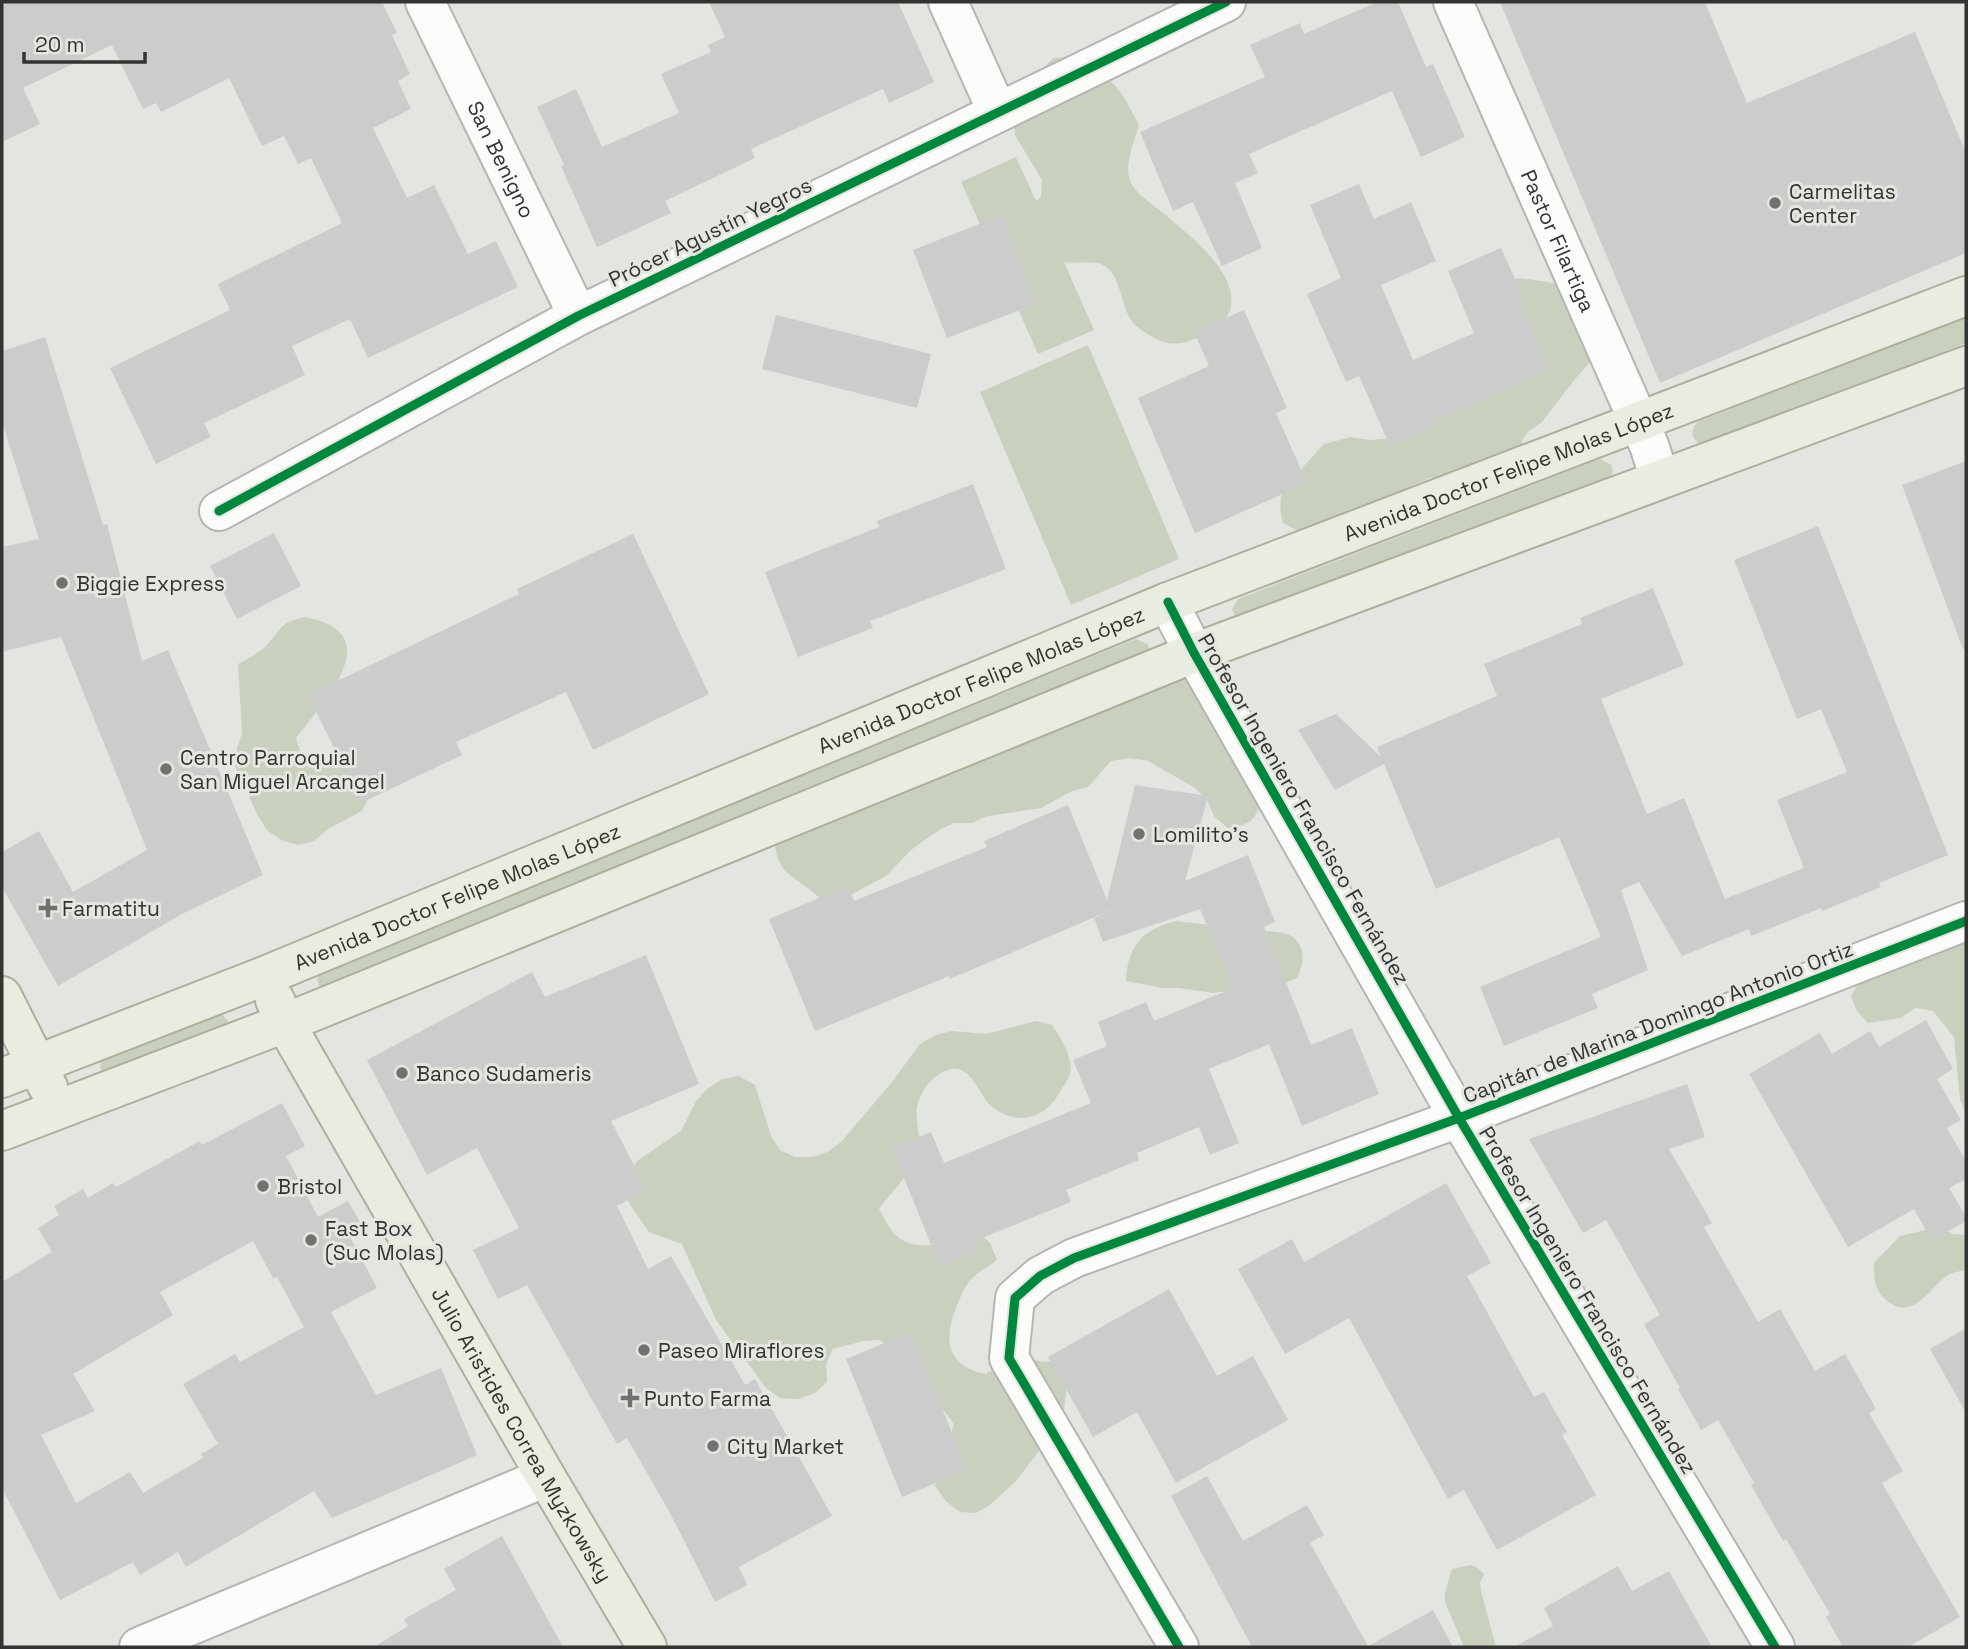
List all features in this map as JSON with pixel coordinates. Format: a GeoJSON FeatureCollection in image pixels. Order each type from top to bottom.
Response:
{"type":"FeatureCollection","features":[{"type":"Feature","properties":{"kind":"main road","name":"Avenida Doctor Felipe Molas López"},"geometry":{"type":"LineString","coordinates":[[2,1131],[59,1108],[274,1000],[1168,602],[1966,296]]}},
{"type":"Feature","properties":{"kind":"main road","name":"Avenida Doctor Felipe Molas López"},"geometry":{"type":"LineString","coordinates":[[2,1078],[36,1064],[274,1000],[1194,653],[1966,366]]}},
{"type":"Feature","properties":{"kind":"main road"},"geometry":{"type":"LineString","coordinates":[[2,996],[59,1108]]}},
{"type":"Feature","properties":{"kind":"main road","name":"Julio Aristides Correa Myzkowsky"},"geometry":{"type":"LineString","coordinates":[[274,1000],[546,1477],[647,1647]]}},
{"type":"Feature","properties":{"kind":"street","name":"San Benigno"},"geometry":{"type":"LineString","coordinates":[[425,2],[578,316]]}},
{"type":"Feature","properties":{"kind":"street"},"geometry":{"type":"LineString","coordinates":[[948,2],[996,111]]}},
{"type":"Feature","properties":{"kind":"street","name":"Prócer Agustín Yegros"},"geometry":{"type":"LineString","coordinates":[[219,511],[578,316],[996,111],[1226,2]]}},
{"type":"Feature","properties":{"kind":"street","name":"Pastor Filartiga"},"geometry":{"type":"LineString","coordinates":[[1452,2],[1638,421],[1660,479]]}},
{"type":"Feature","properties":{"kind":"street","name":"Profesor Ingeniero Francisco Fernández"},"geometry":{"type":"LineString","coordinates":[[1168,602],[1194,653],[1459,1118],[1775,1647]]}},
{"type":"Feature","properties":{"kind":"street","name":"Capitán de Marina Domingo Antonio Ortiz"},"geometry":{"type":"LineString","coordinates":[[1179,1647],[1009,1358],[1015,1298],[1040,1276],[1074,1258],[1459,1118],[1966,922]]}},
{"type":"Feature","properties":{"kind":"street"},"geometry":{"type":"LineString","coordinates":[[139,1647],[546,1477]]}},
{"type":"Feature","properties":{"kind":"green space"},"geometry":{"type":"Polygon","coordinates":[[[1070,57],[1112,83],[1125,99],[1139,125],[1128,165],[1133,187],[1194,239],[1218,265],[1226,279],[1231,293],[1231,307],[1224,320],[1204,335],[1178,344],[1154,338],[1136,326],[1129,317],[1117,282],[1108,268],[1097,263],[1064,262],[1094,330],[1038,354],[961,182],[1016,157],[1036,201],[1041,197],[1042,180],[1015,135],[1014,118],[1040,72],[1053,58],[1070,57]]]}},
{"type":"Feature","properties":{"kind":"green space"},"geometry":{"type":"Polygon","coordinates":[[[1520,278],[1580,287],[1594,358],[1542,422],[1523,439],[1517,466],[1430,478],[1387,497],[1341,527],[1306,535],[1283,523],[1280,506],[1283,489],[1324,444],[1351,437],[1369,440],[1394,438],[1434,391],[1512,280],[1520,278]]]}},
{"type":"Feature","properties":{"kind":"green space"},"geometry":{"type":"Polygon","coordinates":[[[1966,317],[1966,343],[1705,446],[1693,436],[1697,422],[1966,317]]]}},
{"type":"Feature","properties":{"kind":"green space"},"geometry":{"type":"Polygon","coordinates":[[[1088,345],[1179,559],[1071,605],[980,392],[1088,345]]]}},
{"type":"Feature","properties":{"kind":"green space"},"geometry":{"type":"Polygon","coordinates":[[[1600,459],[1612,465],[1613,479],[1239,621],[1232,610],[1238,599],[1600,459]]]}},
{"type":"Feature","properties":{"kind":"green space"},"geometry":{"type":"Polygon","coordinates":[[[305,617],[330,625],[344,638],[347,653],[343,670],[333,688],[296,738],[301,754],[311,768],[326,762],[341,745],[370,795],[362,811],[328,829],[314,841],[298,845],[281,840],[267,830],[235,766],[242,733],[238,664],[263,649],[285,624],[305,617]]]}},
{"type":"Feature","properties":{"kind":"green space"},"geometry":{"type":"Polygon","coordinates":[[[1136,639],[1148,644],[1151,652],[320,988],[317,980],[321,970],[1136,639]]]}},
{"type":"Feature","properties":{"kind":"green space"},"geometry":{"type":"Polygon","coordinates":[[[1170,677],[1202,683],[1262,798],[1255,816],[1247,823],[1228,828],[1214,816],[1207,800],[1195,788],[1148,761],[1130,758],[1111,761],[1088,787],[1072,791],[1041,808],[988,816],[972,823],[954,823],[939,830],[911,850],[886,876],[839,901],[823,902],[791,876],[780,863],[774,839],[1170,677]]]}},
{"type":"Feature","properties":{"kind":"green space"},"geometry":{"type":"Polygon","coordinates":[[[1177,921],[1290,935],[1302,950],[1297,978],[1281,984],[1213,993],[1126,981],[1130,958],[1139,941],[1155,929],[1177,921]]]}},
{"type":"Feature","properties":{"kind":"green space"},"geometry":{"type":"Polygon","coordinates":[[[1938,930],[1966,945],[1966,1112],[1960,1100],[1954,1037],[1933,1011],[1915,1008],[1901,1018],[1868,1023],[1857,1011],[1851,996],[1877,952],[1938,930]]]}},
{"type":"Feature","properties":{"kind":"green space"},"geometry":{"type":"Polygon","coordinates":[[[215,1014],[222,1014],[231,1025],[101,1075],[100,1064],[104,1059],[215,1014]]]}},
{"type":"Feature","properties":{"kind":"green space"},"geometry":{"type":"Polygon","coordinates":[[[1036,1021],[1052,1025],[1070,1061],[1069,1077],[1051,1104],[1036,1115],[1013,1117],[992,1107],[963,1071],[948,1070],[938,1075],[928,1084],[919,1101],[916,1115],[919,1144],[915,1160],[879,1209],[898,1237],[916,1245],[937,1244],[978,1232],[990,1243],[997,1260],[969,1282],[952,1320],[949,1341],[956,1358],[963,1365],[986,1374],[1011,1355],[1044,1362],[1060,1360],[1068,1376],[1064,1409],[1058,1426],[1016,1481],[990,1505],[976,1513],[960,1512],[946,1501],[935,1486],[954,1424],[944,1411],[914,1397],[893,1351],[880,1340],[863,1341],[833,1349],[826,1364],[827,1382],[815,1393],[798,1399],[780,1398],[766,1388],[716,1320],[682,1244],[649,1232],[623,1191],[628,1175],[637,1161],[681,1131],[696,1101],[722,1079],[739,1076],[755,1085],[771,1136],[780,1150],[795,1157],[812,1157],[828,1152],[842,1141],[920,1044],[936,1035],[952,1031],[986,1034],[1036,1021]]]}},
{"type":"Feature","properties":{"kind":"green space"},"geometry":{"type":"Polygon","coordinates":[[[1938,1227],[1953,1234],[1966,1235],[1966,1270],[1950,1274],[1913,1305],[1905,1308],[1895,1306],[1885,1299],[1877,1287],[1874,1263],[1900,1236],[1938,1227]]]}},
{"type":"Feature","properties":{"kind":"green space"},"geometry":{"type":"Polygon","coordinates":[[[1470,1565],[1484,1574],[1480,1583],[1481,1591],[1496,1647],[1464,1647],[1445,1602],[1452,1569],[1470,1565]]]}},
{"type":"Feature","properties":{"kind":"building"},"geometry":{"type":"Polygon","coordinates":[[[2,2],[382,2],[397,33],[392,35],[410,74],[398,81],[411,109],[373,128],[407,198],[434,185],[468,254],[496,241],[518,287],[368,358],[350,319],[292,346],[305,375],[204,423],[211,437],[156,464],[110,368],[230,310],[218,284],[342,223],[311,158],[298,164],[284,136],[262,146],[229,78],[161,112],[156,103],[143,109],[112,45],[23,88],[40,124],[2,142],[2,2]]]}},
{"type":"Feature","properties":{"kind":"building"},"geometry":{"type":"Polygon","coordinates":[[[709,2],[898,2],[934,82],[889,103],[883,89],[751,149],[755,158],[665,201],[671,213],[597,247],[537,107],[576,89],[602,147],[679,113],[661,74],[711,52],[708,45],[725,37],[709,2]]]}},
{"type":"Feature","properties":{"kind":"building"},"geometry":{"type":"Polygon","coordinates":[[[1377,2],[1398,2],[1426,67],[1433,64],[1465,137],[1421,157],[1392,91],[1249,154],[1258,173],[1235,183],[1262,248],[1222,266],[1193,202],[1173,211],[1140,132],[1265,77],[1250,45],[1300,23],[1304,34],[1377,2]]]}},
{"type":"Feature","properties":{"kind":"building","name":"Carmelitas Center"},"geometry":{"type":"Polygon","coordinates":[[[1500,2],[1705,2],[1747,103],[1915,32],[1966,153],[1966,253],[1660,383],[1500,2]]]}},
{"type":"Feature","properties":{"kind":"building"},"geometry":{"type":"Polygon","coordinates":[[[1359,184],[1374,219],[1411,202],[1436,261],[1381,285],[1413,360],[1474,333],[1448,271],[1501,248],[1524,299],[1520,301],[1549,369],[1434,421],[1436,426],[1390,446],[1359,376],[1346,382],[1307,294],[1341,278],[1310,205],[1359,184]]]}},
{"type":"Feature","properties":{"kind":"building"},"geometry":{"type":"Polygon","coordinates":[[[1002,215],[1036,304],[947,338],[913,250],[1002,215]]]}},
{"type":"Feature","properties":{"kind":"building"},"geometry":{"type":"Polygon","coordinates":[[[1244,310],[1287,408],[1276,413],[1307,483],[1195,533],[1138,398],[1209,366],[1194,332],[1244,310]]]}},
{"type":"Feature","properties":{"kind":"building"},"geometry":{"type":"Polygon","coordinates":[[[776,315],[931,354],[917,408],[762,369],[776,315]]]}},
{"type":"Feature","properties":{"kind":"building"},"geometry":{"type":"Polygon","coordinates":[[[45,337],[103,525],[107,524],[142,661],[168,650],[263,875],[182,914],[58,986],[2,887],[2,852],[39,831],[73,892],[147,850],[61,637],[2,652],[2,547],[39,539],[2,422],[2,351],[45,337]]]}},
{"type":"Feature","properties":{"kind":"building"},"geometry":{"type":"Polygon","coordinates":[[[1966,461],[1966,649],[1963,649],[1902,485],[1966,461]]]}},
{"type":"Feature","properties":{"kind":"building"},"geometry":{"type":"Polygon","coordinates":[[[973,484],[1006,569],[870,621],[873,628],[798,657],[765,572],[879,527],[877,521],[973,484]]]}},
{"type":"Feature","properties":{"kind":"building"},"geometry":{"type":"Polygon","coordinates":[[[1818,526],[1948,855],[1879,883],[1881,887],[1822,911],[1821,908],[1751,936],[1749,929],[1682,956],[1639,882],[1621,890],[1648,970],[1592,994],[1598,1008],[1504,1046],[1480,987],[1601,937],[1559,837],[1436,889],[1384,764],[1335,790],[1298,730],[1336,714],[1381,757],[1377,747],[1497,696],[1484,664],[1582,624],[1580,618],[1653,588],[1684,665],[1601,699],[1647,814],[1684,798],[1725,899],[1804,868],[1777,800],[1847,772],[1821,709],[1797,719],[1734,560],[1818,526]]]}},
{"type":"Feature","properties":{"kind":"building"},"geometry":{"type":"Polygon","coordinates":[[[274,533],[301,586],[237,619],[210,566],[274,533]]]}},
{"type":"Feature","properties":{"kind":"building"},"geometry":{"type":"Polygon","coordinates":[[[633,534],[709,694],[593,750],[566,692],[456,742],[462,755],[361,803],[308,695],[519,594],[517,589],[633,534]]]}},
{"type":"Feature","properties":{"kind":"building"},"geometry":{"type":"Polygon","coordinates":[[[1135,785],[1208,796],[1185,881],[1248,855],[1275,922],[1264,927],[1311,1045],[1352,1028],[1379,1094],[1302,1126],[1269,1044],[1209,1069],[1239,1143],[1210,1155],[1199,1127],[1137,1153],[1139,1160],[1066,1190],[1071,1202],[975,1241],[979,1251],[940,1267],[892,1148],[931,1132],[944,1163],[1091,1103],[1073,1060],[1107,1046],[1098,1022],[1146,1002],[1154,1021],[1233,988],[1200,909],[1103,942],[1094,918],[1130,902],[950,979],[949,976],[815,1031],[769,919],[848,886],[854,901],[987,847],[984,841],[1068,805],[1107,900],[1135,785]]]}},
{"type":"Feature","properties":{"kind":"building"},"geometry":{"type":"Polygon","coordinates":[[[646,955],[699,1084],[611,1121],[647,1190],[617,1206],[648,1269],[671,1256],[745,1385],[755,1379],[832,1516],[739,1567],[747,1585],[715,1602],[670,1513],[627,1438],[617,1444],[527,1285],[498,1299],[473,1250],[519,1228],[477,1148],[427,1175],[367,1060],[532,972],[545,997],[646,955]]]}},
{"type":"Feature","properties":{"kind":"building"},"geometry":{"type":"Polygon","coordinates":[[[1926,1020],[1953,1069],[1937,1079],[1961,1120],[1947,1128],[1966,1161],[1966,1179],[1949,1188],[1966,1221],[1932,1241],[1914,1209],[1848,1247],[1749,1074],[1820,1033],[1832,1054],[1870,1031],[1879,1047],[1926,1020]]]}},
{"type":"Feature","properties":{"kind":"building"},"geometry":{"type":"Polygon","coordinates":[[[1687,1084],[1705,1137],[1669,1149],[1712,1223],[1704,1227],[1758,1322],[1780,1309],[1815,1371],[1845,1354],[1876,1409],[1869,1413],[1903,1471],[1882,1483],[1960,1617],[1908,1647],[1843,1647],[1826,1617],[1830,1614],[1786,1539],[1783,1541],[1718,1420],[1701,1430],[1678,1389],[1680,1388],[1644,1324],[1660,1315],[1606,1220],[1583,1233],[1529,1139],[1687,1084]]]}},
{"type":"Feature","properties":{"kind":"building"},"geometry":{"type":"Polygon","coordinates":[[[282,1103],[305,1146],[286,1156],[318,1217],[348,1201],[364,1229],[350,1237],[377,1288],[331,1312],[376,1395],[441,1368],[477,1455],[332,1518],[314,1491],[186,1567],[178,1552],[140,1575],[133,1562],[60,1600],[2,1488],[2,1282],[52,1252],[38,1228],[59,1215],[54,1206],[83,1189],[88,1198],[113,1183],[116,1187],[200,1141],[202,1145],[282,1103]],[[253,1241],[160,1292],[173,1315],[73,1374],[95,1411],[41,1435],[76,1503],[130,1472],[143,1493],[203,1458],[201,1454],[218,1444],[183,1384],[235,1354],[240,1362],[304,1327],[277,1277],[273,1278],[253,1241]]]}},
{"type":"Feature","properties":{"kind":"building"},"geometry":{"type":"Polygon","coordinates":[[[1446,1183],[1491,1263],[1467,1276],[1534,1397],[1544,1392],[1567,1432],[1562,1435],[1596,1495],[1497,1550],[1464,1490],[1448,1499],[1349,1318],[1285,1354],[1238,1269],[1292,1239],[1304,1262],[1446,1183]]]}},
{"type":"Feature","properties":{"kind":"building"},"geometry":{"type":"Polygon","coordinates":[[[1169,1289],[1217,1376],[1253,1356],[1288,1420],[1176,1483],[1137,1412],[1093,1437],[1048,1357],[1169,1289]]]}},
{"type":"Feature","properties":{"kind":"building"},"geometry":{"type":"Polygon","coordinates":[[[1966,1328],[1966,1413],[1930,1349],[1966,1328]]]}},
{"type":"Feature","properties":{"kind":"building"},"geometry":{"type":"Polygon","coordinates":[[[911,1332],[967,1470],[902,1497],[846,1359],[911,1332]]]}},
{"type":"Feature","properties":{"kind":"building"},"geometry":{"type":"Polygon","coordinates":[[[1207,1476],[1243,1541],[1307,1505],[1324,1535],[1310,1543],[1368,1646],[1433,1610],[1453,1647],[1252,1647],[1171,1496],[1207,1476]]]}},
{"type":"Feature","properties":{"kind":"building"},"geometry":{"type":"Polygon","coordinates":[[[502,1536],[563,1647],[374,1647],[408,1626],[404,1619],[456,1590],[444,1569],[502,1536]]]}},
{"type":"Feature","properties":{"kind":"building"},"geometry":{"type":"Polygon","coordinates":[[[1618,1566],[1632,1591],[1669,1571],[1712,1647],[1514,1647],[1553,1626],[1544,1608],[1618,1566]]]}},
{"type":"Feature","properties":{"kind":"cycle path"},"geometry":{"type":"LineString","coordinates":[[219,511],[578,316],[1226,2]]}},
{"type":"Feature","properties":{"kind":"cycle path"},"geometry":{"type":"LineString","coordinates":[[1168,602],[1194,653],[1459,1118],[1775,1647]]}},
{"type":"Feature","properties":{"kind":"cycle path"},"geometry":{"type":"LineString","coordinates":[[1179,1647],[1009,1358],[1015,1298],[1040,1276],[1074,1258],[1459,1118],[1966,921]]}},
{"type":"Feature","properties":{"kind":"place","name":"Carmelitas Center"},"geometry":{"type":"Point","coordinates":[1775,203]}},
{"type":"Feature","properties":{"kind":"place","name":"Biggie Express"},"geometry":{"type":"Point","coordinates":[62,583]}},
{"type":"Feature","properties":{"kind":"place","name":"Centro Parroquial San Miguel Arcangel"},"geometry":{"type":"Point","coordinates":[166,769]}},
{"type":"Feature","properties":{"kind":"place","name":"Lomilito's"},"geometry":{"type":"Point","coordinates":[1139,834]}},
{"type":"Feature","properties":{"kind":"place","name":"Farmatitu"},"geometry":{"type":"Point","coordinates":[48,908]}},
{"type":"Feature","properties":{"kind":"place","name":"Banco Sudameris"},"geometry":{"type":"Point","coordinates":[402,1073]}},
{"type":"Feature","properties":{"kind":"place","name":"Bristol"},"geometry":{"type":"Point","coordinates":[263,1186]}},
{"type":"Feature","properties":{"kind":"place","name":"Fast Box (Suc Molas)"},"geometry":{"type":"Point","coordinates":[311,1240]}},
{"type":"Feature","properties":{"kind":"place","name":"Paseo Miraflores"},"geometry":{"type":"Point","coordinates":[644,1350]}},
{"type":"Feature","properties":{"kind":"place","name":"Punto Farma"},"geometry":{"type":"Point","coordinates":[630,1398]}},
{"type":"Feature","properties":{"kind":"place","name":"City Market"},"geometry":{"type":"Point","coordinates":[713,1446]}}]}
